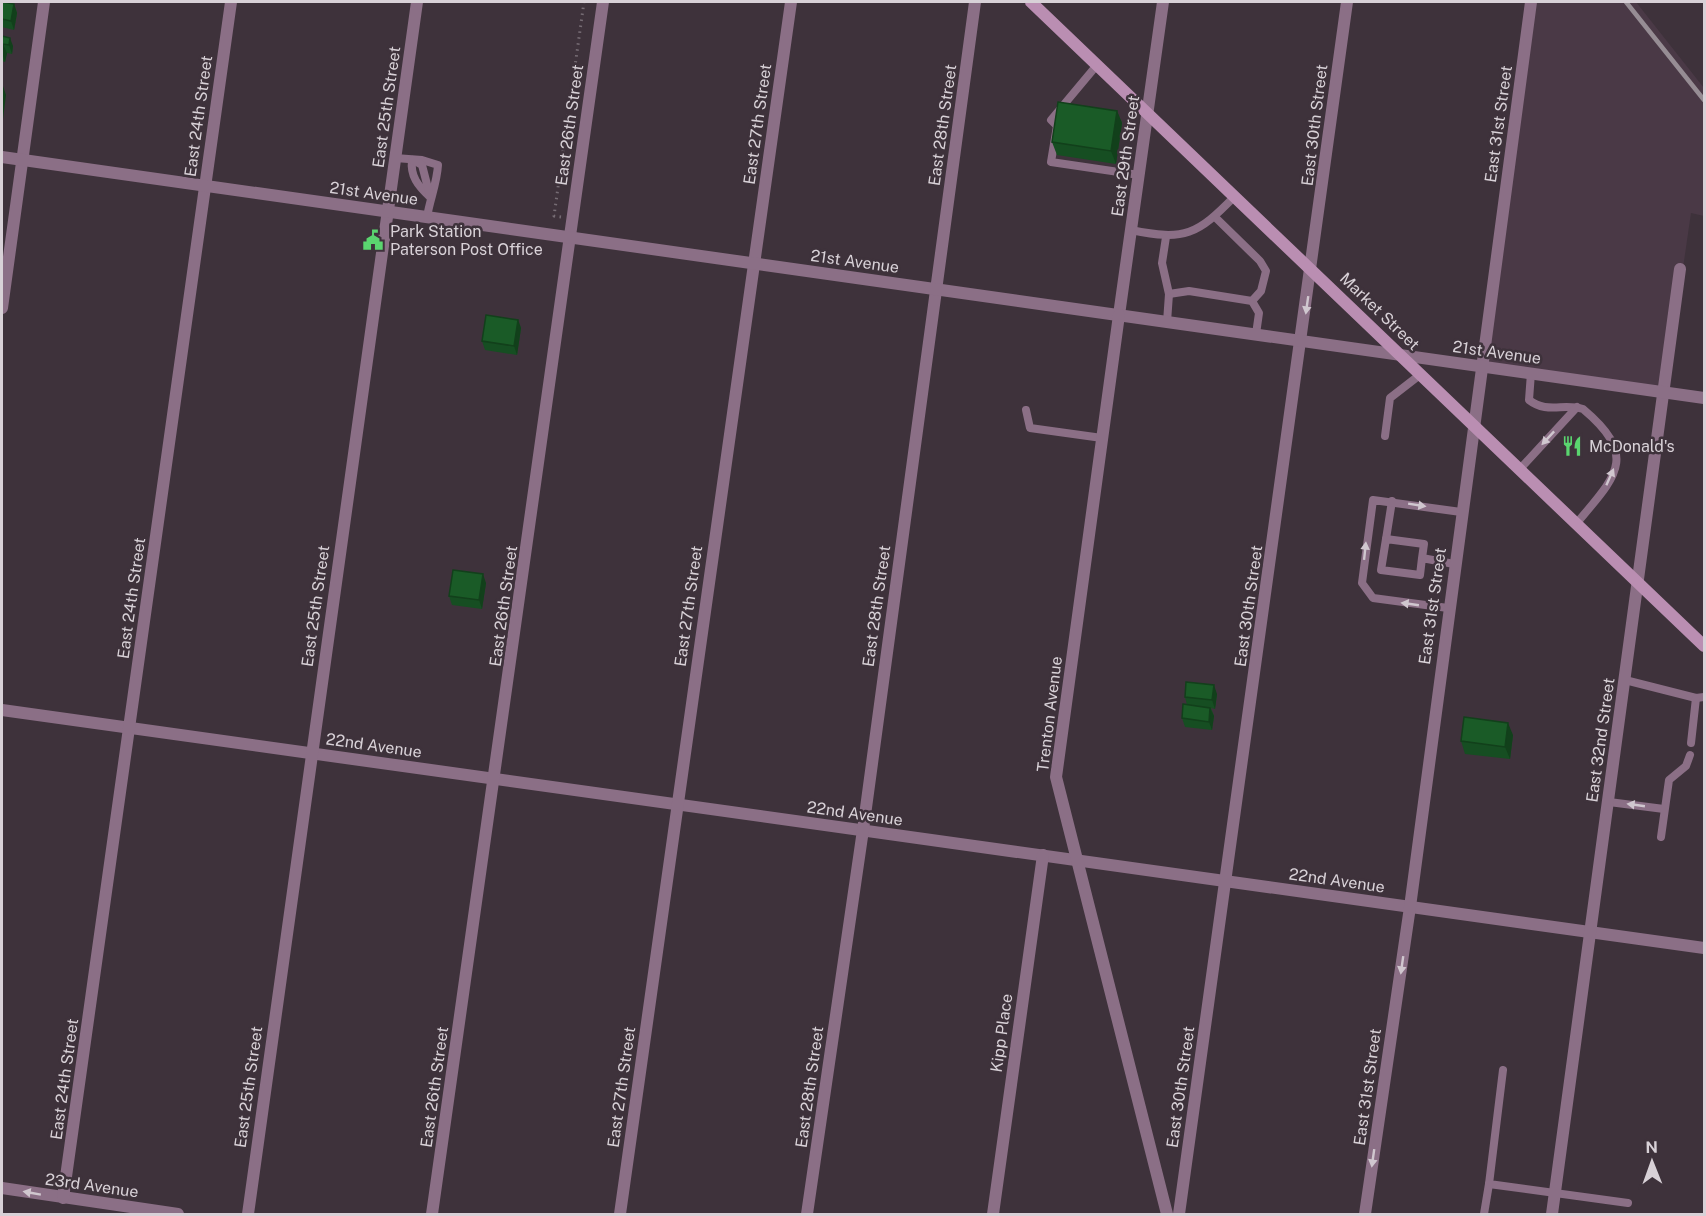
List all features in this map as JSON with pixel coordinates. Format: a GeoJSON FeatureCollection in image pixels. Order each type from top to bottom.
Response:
{"type":"FeatureCollection","features":[{"type":"Feature","properties":{"kind":"main road","name":"Market Street"},"geometry":{"type":"LineString","coordinates":[[1031,2],[1704,646]]}},
{"type":"Feature","properties":{"kind":"street"},"geometry":{"type":"LineString","coordinates":[[2,308],[44,2]]}},
{"type":"Feature","properties":{"kind":"street","name":"East 24th Street"},"geometry":{"type":"LineString","coordinates":[[63,1198],[231,2]]}},
{"type":"Feature","properties":{"kind":"street","name":"East 25th Street"},"geometry":{"type":"LineString","coordinates":[[248,1215],[417,2]]}},
{"type":"Feature","properties":{"kind":"street","name":"East 26th Street"},"geometry":{"type":"LineString","coordinates":[[432,1215],[603,2]]}},
{"type":"Feature","properties":{"kind":"street","name":"East 27th Street"},"geometry":{"type":"LineString","coordinates":[[620,1215],[676,804],[791,2]]}},
{"type":"Feature","properties":{"kind":"street","name":"East 28th Street"},"geometry":{"type":"LineString","coordinates":[[807,1215],[975,2]]}},
{"type":"Feature","properties":{"kind":"street","name":"East 29th Street"},"geometry":{"type":"LineString","coordinates":[[1119,315],[1163,2]]}},
{"type":"Feature","properties":{"kind":"street","name":"East 30th Street"},"geometry":{"type":"LineString","coordinates":[[1179,1215],[1312,269],[1347,2]]}},
{"type":"Feature","properties":{"kind":"street","name":"East 31st Street"},"geometry":{"type":"LineString","coordinates":[[1365,1215],[1410,907],[1448,608],[1531,2]]}},
{"type":"Feature","properties":{"kind":"street","name":"21st Avenue"},"geometry":{"type":"LineString","coordinates":[[2,157],[1704,398]]}},
{"type":"Feature","properties":{"kind":"street","name":"East 32nd Street"},"geometry":{"type":"LineString","coordinates":[[1552,1215],[1680,269]]}},
{"type":"Feature","properties":{"kind":"street","name":"Trenton Avenue"},"geometry":{"type":"LineString","coordinates":[[1119,315],[1056,777],[1167,1215]]}},
{"type":"Feature","properties":{"kind":"street","name":"22nd Avenue"},"geometry":{"type":"LineString","coordinates":[[2,710],[1704,948]]}},
{"type":"Feature","properties":{"kind":"street","name":"Kipp Place"},"geometry":{"type":"LineString","coordinates":[[993,1215],[1042,855]]}},
{"type":"Feature","properties":{"kind":"street","name":"23rd Avenue"},"geometry":{"type":"LineString","coordinates":[[2,1188],[178,1215]]}},
{"type":"Feature","properties":{"kind":"lane"},"geometry":{"type":"LineString","coordinates":[[1097,65],[1051,120],[1057,126],[1051,162],[1139,175]]}},
{"type":"Feature","properties":{"kind":"lane"},"geometry":{"type":"LineString","coordinates":[[395,158],[438,165],[437,182],[430,197]]}},
{"type":"Feature","properties":{"kind":"lane"},"geometry":{"type":"LineString","coordinates":[[412,160],[422,165],[428,181],[430,197],[427,217]]}},
{"type":"Feature","properties":{"kind":"lane"},"geometry":{"type":"LineString","coordinates":[[1131,230],[1166,237],[1199,230],[1235,196]]}},
{"type":"Feature","properties":{"kind":"lane"},"geometry":{"type":"LineString","coordinates":[[1215,217],[1260,261],[1266,271],[1261,291],[1252,301]]}},
{"type":"Feature","properties":{"kind":"lane"},"geometry":{"type":"LineString","coordinates":[[1166,237],[1162,263],[1169,294],[1167,322]]}},
{"type":"Feature","properties":{"kind":"lane"},"geometry":{"type":"LineString","coordinates":[[1169,294],[1189,291],[1252,301]]}},
{"type":"Feature","properties":{"kind":"lane"},"geometry":{"type":"LineString","coordinates":[[1252,301],[1259,313],[1256,334]]}},
{"type":"Feature","properties":{"kind":"lane"},"geometry":{"type":"LineString","coordinates":[[1531,373],[1529,400],[1538,407],[1548,409],[1577,407],[1598,422],[1617,449],[1613,479],[1576,524]]}},
{"type":"Feature","properties":{"kind":"lane"},"geometry":{"type":"LineString","coordinates":[[1385,436],[1390,398],[1421,374]]}},
{"type":"Feature","properties":{"kind":"lane"},"geometry":{"type":"LineString","coordinates":[[1520,469],[1577,407]]}},
{"type":"Feature","properties":{"kind":"lane"},"geometry":{"type":"LineString","coordinates":[[1026,410],[1030,428],[1102,438]]}},
{"type":"Feature","properties":{"kind":"lane"},"geometry":{"type":"LineString","coordinates":[[1448,608],[1373,598],[1366,593],[1362,583],[1372,500],[1461,512]]}},
{"type":"Feature","properties":{"kind":"lane"},"geometry":{"type":"LineString","coordinates":[[1386,539],[1424,544],[1420,575],[1381,570],[1392,501]]}},
{"type":"Feature","properties":{"kind":"lane"},"geometry":{"type":"LineString","coordinates":[[1422,558],[1454,564]]}},
{"type":"Feature","properties":{"kind":"lane"},"geometry":{"type":"LineString","coordinates":[[1625,680],[1700,698],[1691,743]]}},
{"type":"Feature","properties":{"kind":"lane"},"geometry":{"type":"LineString","coordinates":[[1661,837],[1669,780],[1686,766],[1690,755]]}},
{"type":"Feature","properties":{"kind":"lane"},"geometry":{"type":"LineString","coordinates":[[1609,802],[1664,809]]}},
{"type":"Feature","properties":{"kind":"lane"},"geometry":{"type":"LineString","coordinates":[[1484,1215],[1503,1070]]}},
{"type":"Feature","properties":{"kind":"lane"},"geometry":{"type":"LineString","coordinates":[[1489,1184],[1628,1203]]}},
{"type":"Feature","properties":{"kind":"path"},"geometry":{"type":"LineString","coordinates":[[573,218],[554,216],[584,2]]}},
{"type":"Feature","properties":{"kind":"shaded area"},"geometry":{"type":"Polygon","coordinates":[[[1531,2],[1636,2],[1704,88],[1704,216],[1691,213],[1665,392],[1484,366],[1531,2]]]}},
{"type":"Feature","properties":{"kind":"building"},"geometry":{"type":"Polygon","coordinates":[[[2,2],[14,4],[11,21],[2,19],[2,2]]]}},
{"type":"Feature","properties":{"kind":"building"},"geometry":{"type":"Polygon","coordinates":[[[2,36],[10,38],[9,45],[3,44],[2,53],[2,36]]]}},
{"type":"Feature","properties":{"kind":"building"},"geometry":{"type":"Polygon","coordinates":[[[1058,102],[1117,111],[1111,151],[1052,142],[1058,102]]]}},
{"type":"Feature","properties":{"kind":"building"},"geometry":{"type":"Polygon","coordinates":[[[486,315],[518,320],[514,346],[482,341],[486,315]]]}},
{"type":"Feature","properties":{"kind":"building"},"geometry":{"type":"Polygon","coordinates":[[[453,570],[483,574],[479,600],[449,596],[453,570]]]}},
{"type":"Feature","properties":{"kind":"building"},"geometry":{"type":"Polygon","coordinates":[[[1186,682],[1214,685],[1212,700],[1185,697],[1186,682]]]}},
{"type":"Feature","properties":{"kind":"building"},"geometry":{"type":"Polygon","coordinates":[[[1183,704],[1210,708],[1209,722],[1182,718],[1183,704]]]}},
{"type":"Feature","properties":{"kind":"building"},"geometry":{"type":"Polygon","coordinates":[[[1464,717],[1508,723],[1505,747],[1461,741],[1464,717]]]}},
{"type":"Feature","properties":{"kind":"railway"},"geometry":{"type":"LineString","coordinates":[[1626,2],[1704,100]]}},
{"type":"Feature","properties":{"kind":"place","name":"Park Station Paterson Post Office"},"geometry":{"type":"Point","coordinates":[373,240]}},
{"type":"Feature","properties":{"kind":"place","name":"McDonald's"},"geometry":{"type":"Point","coordinates":[1572,446]}}]}
